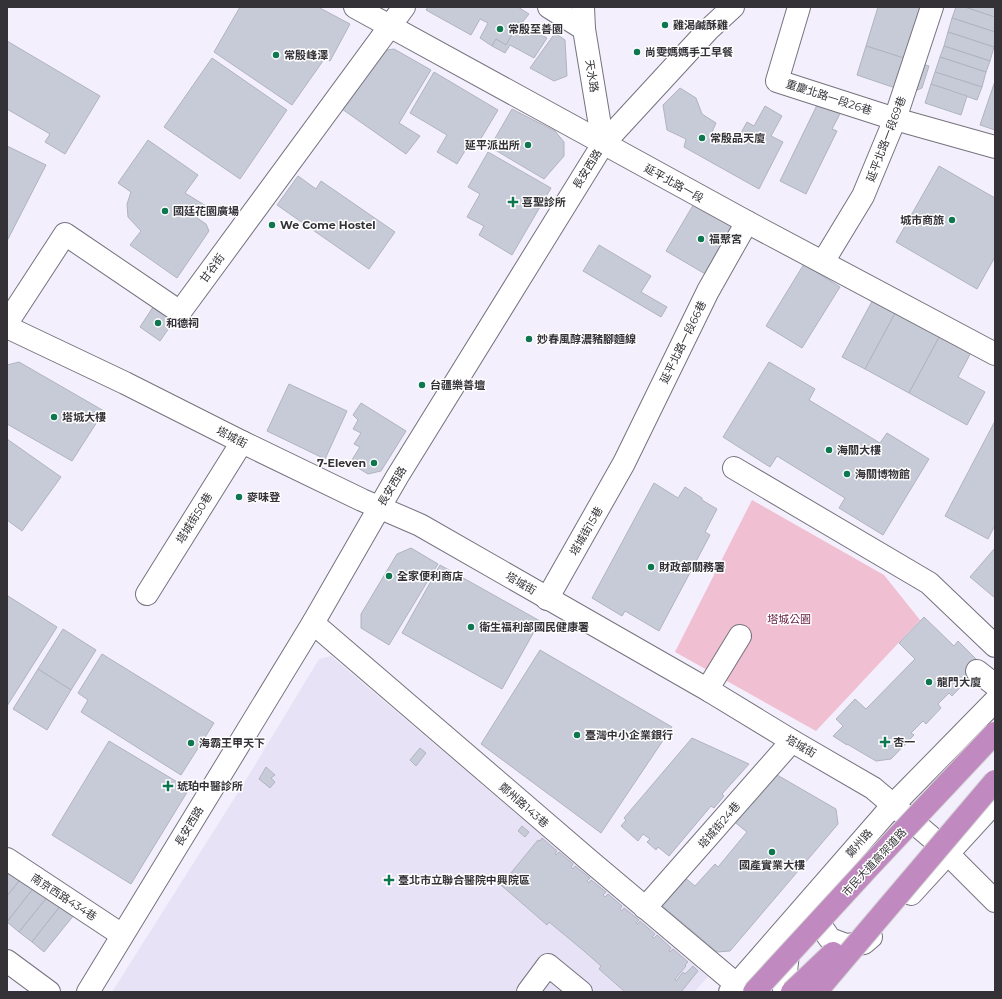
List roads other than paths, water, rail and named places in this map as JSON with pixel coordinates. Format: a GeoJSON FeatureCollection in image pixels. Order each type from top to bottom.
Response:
{"type":"FeatureCollection","features":[{"type":"Feature","properties":{"kind":"highway","name":"市民大道高架道路"},"geometry":{"type":"LineString","coordinates":[[740,989],[869,867],[995,733]]}},
{"type":"Feature","properties":{"kind":"highway"},"geometry":{"type":"LineString","coordinates":[[816,992],[995,781]]}},
{"type":"Feature","properties":{"kind":"highway"},"geometry":{"type":"LineString","coordinates":[[783,992],[869,867]]}},
{"type":"Feature","properties":{"kind":"highway"},"geometry":{"type":"LineString","coordinates":[[783,992],[912,879]]}},
{"type":"Feature","properties":{"kind":"street","name":"延平北路一段"},"geometry":{"type":"LineString","coordinates":[[355,7],[746,222],[995,354]]}},
{"type":"Feature","properties":{"kind":"street"},"geometry":{"type":"LineString","coordinates":[[391,27],[404,7]]}},
{"type":"Feature","properties":{"kind":"street"},"geometry":{"type":"LineString","coordinates":[[549,7],[584,29]]}},
{"type":"Feature","properties":{"kind":"street","name":"天水路"},"geometry":{"type":"LineString","coordinates":[[583,7],[584,29],[603,144]]}},
{"type":"Feature","properties":{"kind":"street","name":"長安西路"},"geometry":{"type":"LineString","coordinates":[[88,992],[313,623],[379,507],[603,144],[708,30],[732,7]]}},
{"type":"Feature","properties":{"kind":"street","name":"重慶北路一段26巷"},"geometry":{"type":"LineString","coordinates":[[799,7],[777,81],[895,119],[995,146]]}},
{"type":"Feature","properties":{"kind":"street","name":"延平北路一段69巷"},"geometry":{"type":"LineString","coordinates":[[822,262],[863,196],[895,119],[932,7]]}},
{"type":"Feature","properties":{"kind":"street","name":"甘谷街"},"geometry":{"type":"LineString","coordinates":[[7,323],[65,234],[180,312],[391,27]]}},
{"type":"Feature","properties":{"kind":"street","name":"延平北路一段66巷"},"geometry":{"type":"LineString","coordinates":[[624,463],[708,290],[746,222]]}},
{"type":"Feature","properties":{"kind":"street","name":"塔城街"},"geometry":{"type":"LineString","coordinates":[[7,327],[242,442],[420,525],[710,691],[873,788],[932,838],[995,901]]}},
{"type":"Feature","properties":{"kind":"street","name":"塔城街50巷"},"geometry":{"type":"LineString","coordinates":[[147,594],[242,442]]}},
{"type":"Feature","properties":{"kind":"street","name":"塔城街15巷"},"geometry":{"type":"LineString","coordinates":[[547,598],[624,463]]}},
{"type":"Feature","properties":{"kind":"street"},"geometry":{"type":"LineString","coordinates":[[734,468],[929,582],[995,646]]}},
{"type":"Feature","properties":{"kind":"street","name":"鄭州路143巷"},"geometry":{"type":"LineString","coordinates":[[313,623],[740,989]]}},
{"type":"Feature","properties":{"kind":"street"},"geometry":{"type":"LineString","coordinates":[[710,691],[710,685],[740,636]]}},
{"type":"Feature","properties":{"kind":"street"},"geometry":{"type":"LineString","coordinates":[[977,671],[995,686]]}},
{"type":"Feature","properties":{"kind":"street"},"geometry":{"type":"LineString","coordinates":[[924,754],[985,693],[995,702]]}},
{"type":"Feature","properties":{"kind":"street","name":"鄭州路"},"geometry":{"type":"LineString","coordinates":[[740,989],[818,890],[893,805],[995,702]]}},
{"type":"Feature","properties":{"kind":"street","name":"塔城街24巷"},"geometry":{"type":"LineString","coordinates":[[646,908],[792,741]]}},
{"type":"Feature","properties":{"kind":"street"},"geometry":{"type":"LineString","coordinates":[[826,992],[882,927],[995,802]]}},
{"type":"Feature","properties":{"kind":"street","name":"南京西路434巷"},"geometry":{"type":"LineString","coordinates":[[7,860],[122,935]]}},
{"type":"Feature","properties":{"kind":"street"},"geometry":{"type":"LineString","coordinates":[[818,890],[817,906],[819,923],[830,939],[846,945],[864,943],[882,927]]}},
{"type":"Feature","properties":{"kind":"street"},"geometry":{"type":"LineString","coordinates":[[783,992],[792,922]]}},
{"type":"Feature","properties":{"kind":"street"},"geometry":{"type":"LineString","coordinates":[[7,961],[49,992]]}},
{"type":"Feature","properties":{"kind":"street"},"geometry":{"type":"LineString","coordinates":[[783,992],[850,964]]}},
{"type":"Feature","properties":{"kind":"street"},"geometry":{"type":"LineString","coordinates":[[528,992],[548,965],[581,992]]}},
{"type":"Feature","properties":{"kind":"place","name":"雞渴鹹酥雞"},"geometry":{"type":"Point","coordinates":[665,25]}},
{"type":"Feature","properties":{"kind":"place","name":"常殷至善園"},"geometry":{"type":"Point","coordinates":[500,29]}},
{"type":"Feature","properties":{"kind":"place","name":"尚雯媽媽手工早餐"},"geometry":{"type":"Point","coordinates":[637,52]}},
{"type":"Feature","properties":{"kind":"place","name":"常殷峰澤"},"geometry":{"type":"Point","coordinates":[276,55]}},
{"type":"Feature","properties":{"kind":"place","name":"常殷品天廈"},"geometry":{"type":"Point","coordinates":[702,138]}},
{"type":"Feature","properties":{"kind":"place","name":"延平派出所"},"geometry":{"type":"Point","coordinates":[528,145]}},
{"type":"Feature","properties":{"kind":"place","name":"喜聖診所"},"geometry":{"type":"Point","coordinates":[513,202]}},
{"type":"Feature","properties":{"kind":"place","name":"國廷花園廣場"},"geometry":{"type":"Point","coordinates":[165,211]}},
{"type":"Feature","properties":{"kind":"place","name":"城市商旅"},"geometry":{"type":"Point","coordinates":[952,220]}},
{"type":"Feature","properties":{"kind":"place","name":"We Come Hostel"},"geometry":{"type":"Point","coordinates":[272,225]}},
{"type":"Feature","properties":{"kind":"place","name":"福聚宮"},"geometry":{"type":"Point","coordinates":[701,239]}},
{"type":"Feature","properties":{"kind":"place","name":"和德祠"},"geometry":{"type":"Point","coordinates":[158,323]}},
{"type":"Feature","properties":{"kind":"place","name":"妙春風醇濃豬腳麵線"},"geometry":{"type":"Point","coordinates":[529,339]}},
{"type":"Feature","properties":{"kind":"place","name":"台疆樂善壇"},"geometry":{"type":"Point","coordinates":[422,385]}},
{"type":"Feature","properties":{"kind":"place","name":"塔城大樓"},"geometry":{"type":"Point","coordinates":[54,417]}},
{"type":"Feature","properties":{"kind":"place","name":"海關大樓"},"geometry":{"type":"Point","coordinates":[829,450]}},
{"type":"Feature","properties":{"kind":"place","name":"7-Eleven"},"geometry":{"type":"Point","coordinates":[374,463]}},
{"type":"Feature","properties":{"kind":"place","name":"海關博物館"},"geometry":{"type":"Point","coordinates":[847,474]}},
{"type":"Feature","properties":{"kind":"place","name":"麥味登"},"geometry":{"type":"Point","coordinates":[239,497]}},
{"type":"Feature","properties":{"kind":"place","name":"財政部關務署"},"geometry":{"type":"Point","coordinates":[651,567]}},
{"type":"Feature","properties":{"kind":"place","name":"全家便利商店"},"geometry":{"type":"Point","coordinates":[389,576]}},
{"type":"Feature","properties":{"kind":"place","name":"衛生福利部國民健康署"},"geometry":{"type":"Point","coordinates":[471,627]}},
{"type":"Feature","properties":{"kind":"place","name":"龍門大廈"},"geometry":{"type":"Point","coordinates":[929,682]}},
{"type":"Feature","properties":{"kind":"place","name":"臺灣中小企業銀行"},"geometry":{"type":"Point","coordinates":[577,735]}},
{"type":"Feature","properties":{"kind":"place","name":"杏一"},"geometry":{"type":"Point","coordinates":[885,742]}},
{"type":"Feature","properties":{"kind":"place","name":"海霸王甲天下"},"geometry":{"type":"Point","coordinates":[191,743]}},
{"type":"Feature","properties":{"kind":"place","name":"琥珀中醫診所"},"geometry":{"type":"Point","coordinates":[168,786]}},
{"type":"Feature","properties":{"kind":"place","name":"國產實業大樓"},"geometry":{"type":"Point","coordinates":[772,852]}},
{"type":"Feature","properties":{"kind":"place","name":"臺北市立聯合醫院中興院區"},"geometry":{"type":"Point","coordinates":[389,880]}},
{"type":"Feature","properties":{"kind":"park label","name":"塔城公園"},"geometry":{"type":"Point","coordinates":[789,619]}}]}
